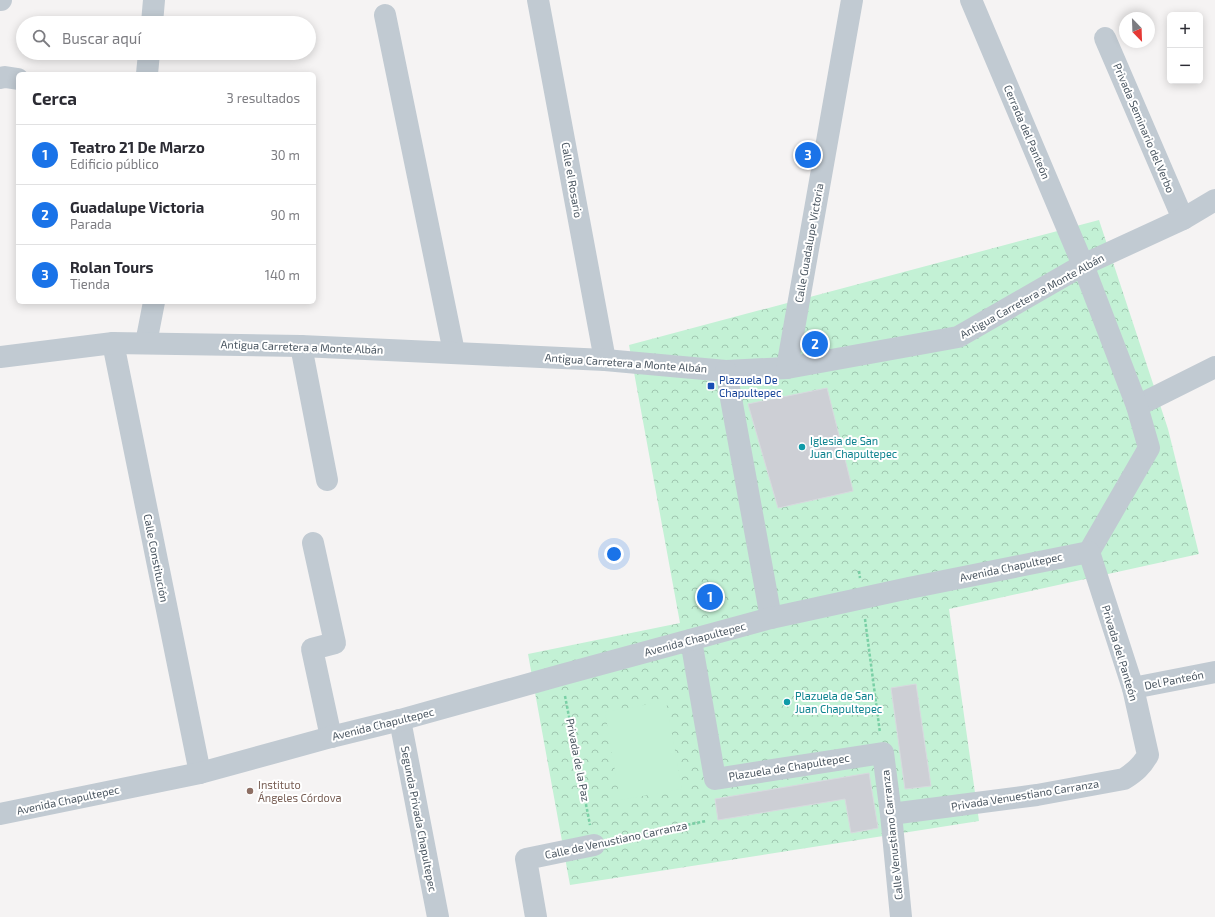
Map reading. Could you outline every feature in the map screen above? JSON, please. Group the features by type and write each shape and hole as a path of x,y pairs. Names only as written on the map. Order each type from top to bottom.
{"street":[{"path":"153,16 154,0"},
{"name":"Calle el Rosario","path":"538,0 605,360"},
{"name":"Calle Guadalupe Victoria","path":"787,368 852,0"},
{"name":"Cerrada del Panteón","path":"972,0 1083,265"},
{"path":"385,15 454,352"},
{"name":"Privada Seminario del Verbo","path":"1105,38 1183,219"},
{"path":"147,72 148,60"},
{"name":"Antigua Carretera a Monte Albán","path":"0,357 113,343 146,343 301,346 454,352 605,360 726,370 787,368 958,337 1083,265 1183,219 1215,200"},
{"path":"1083,265 1137,406 1149,448 1089,552"},
{"path":"146,343 154,304"},
{"name":"Calle Constitución","path":"113,343 200,773"},
{"path":"301,346 327,480"},
{"path":"1137,406 1215,366"},
{"path":"726,370 771,618"},
{"path":"313,543 335,643 312,649 330,737"},
{"name":"Avenida Chapultepec","path":"0,814 200,773 330,737 400,720 771,618 1089,552"},
{"name":"Privada del Panteón","path":"1089,552 1133,688 1148,755"},
{"name":"Plazuela de Chapultepec","path":"691,640 715,779 883,753"},
{"name":"Del Panteón","path":"1133,688 1215,672"},
{"name":"Segunda Privada Chapultepec","path":"400,720 438,917"},
{"name":"Calle Venustiano Carranza","path":"883,753 891,814 901,917"},
{"name":"Privada Venuestiano Carranza","path":"891,814 1037,795 1124,779 1136,772 1148,755"},
{"name":"Calle de Venustiano Carranza","path":"536,917 526,859 594,845"}],"path":[{"path":"863,599 883,753"},
{"name":"Privada de la Paz","path":"561,675 594,845"},
{"name":"Calle de Venustiano Carranza","path":"594,845 706,821"}],"green space":[{"path":"1099,220 1168,429 1199,554 949,609 979,821 570,885 528,654 680,623 629,345"},
{"path":"666,701 682,789 620,800 605,712"}],"building":[{"name":"Iglesia de San Juan Chapultepec","path":"827,388 853,491 778,508 748,404"},
{"path":"916,684 931,786 905,789 891,688"},
{"path":"869,773 878,828 851,833 845,799 718,820 715,799"}],"place":[{"name":"Rolan Tours","path":"808,155"},
{"name":"Guadalupe Victoria","path":"815,344"},
{"name":"Plazuela De Chapultepec","path":"711,386"},
{"name":"Iglesia de San Juan Chapultepec","path":"802,447"},
{"name":"Teatro 21 De Marzo","path":"710,597"},
{"name":"Plazuela de San Juan Chapultepec","path":"787,702"},
{"name":"Instituto Ángeles Córdova","path":"250,791"}]}
